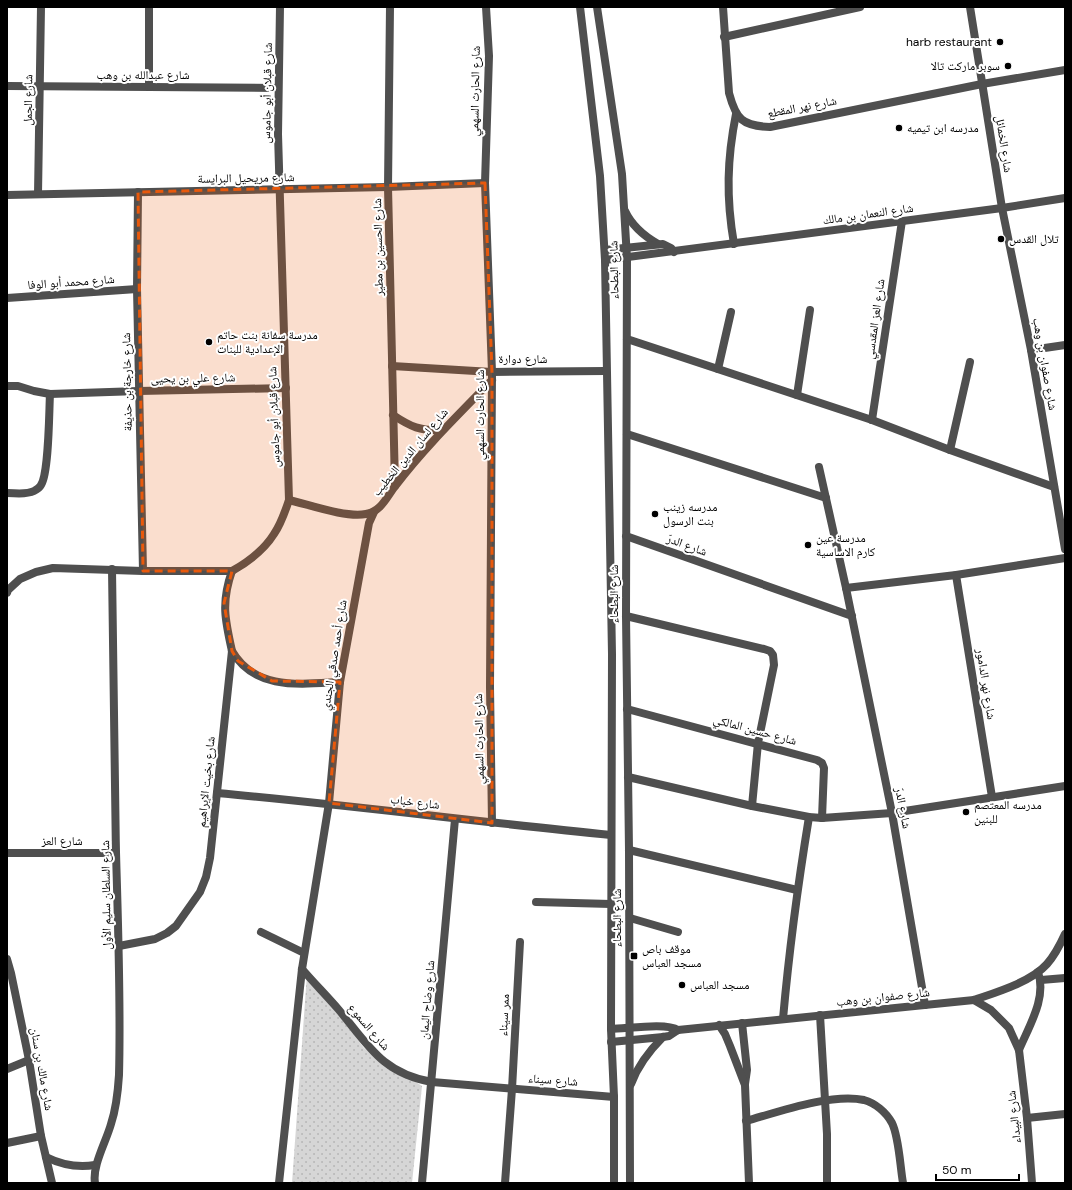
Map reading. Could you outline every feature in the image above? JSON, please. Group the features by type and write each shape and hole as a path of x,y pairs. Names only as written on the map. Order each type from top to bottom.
{"street":[{"name":"شارع الجمل","path":"38,194 41,7"},
{"path":"149,7 149,87"},
{"name":"شارع قبلان أبو جاموس","path":"232,571 244,564 262,549 274,535 289,500 279,189 278,88 280,7"},
{"name":"شارع الحسين بن مطير","path":"390,7 388,187 395,486"},
{"name":"شارع الحارث السهمي","path":"486,7 489,56 485,183 492,376 490,687 492,823"},
{"path":"576,7 581,18"},
{"name":"شارع البطحاء","path":"580,7 600,176 605,250 612,654 610,1029 614,1097 614,1183"},
{"name":"شارع البطحاء","path":"596,7 622,174 627,258 626,616 630,918 630,1183"},
{"path":"723,7 729,93 736,114 732,135 728,179 728,200 734,244"},
{"path":"724,38 860,7"},
{"name":"شارع الخمائل","path":"970,7 1002,208"},
{"path":"982,84 1065,70"},
{"name":"شارع نهر المقطع","path":"736,114 747,124 770,127 982,84"},
{"name":"شارع عبدالله بن وهب","path":"7,86 278,88"},
{"name":"شارع مريحيل البرايسة","path":"7,195 388,187 485,183"},
{"name":"شارع خارجة بن حذيفة","path":"138,192 137,289 143,571"},
{"name":"شارع النعمان بن مالك","path":"605,260 1002,208 1065,198"},
{"path":"624,208 637,229 658,244"},
{"name":"شارع صفوان بن وهب","path":"1002,208 1031,350 1065,549"},
{"name":"شارع العز المقدسي","path":"872,420 902,221"},
{"path":"605,250 658,244 667,245 674,252"},
{"name":"شارع محمد أبو الوفا","path":"7,298 137,289"},
{"path":"797,395 810,310"},
{"path":"718,369 731,312"},
{"path":"627,340 872,420 950,450 1054,487"},
{"path":"1031,350 1065,345"},
{"path":"950,450 970,362"},
{"name":"شارع دوارة","path":"392,366 492,376 606,371"},
{"name":"شارع لسان الدين الخطيب","path":"289,500 346,514 360,515 374,512 386,500 395,486 442,430 492,376"},
{"name":"شارع علي بن يحيى","path":"7,386 18,386 50,394 286,388"},
{"path":"7,493 25,493 35,491 41,485 45,474 50,394"},
{"path":"393,415 415,428 442,430"},
{"path":"627,434 826,498"},
{"name":"شارع الدرّ","path":"819,467 852,616 892,813 926,1005"},
{"name":"شارع أحمد صدقي الجندي","path":"329,803 340,682 367,534 374,512"},
{"name":"شارع الدرّ","path":"626,536 852,616"},
{"path":"846,588 956,575 1065,558"},
{"path":"7,593 8,590 20,579 36,572 53,568 143,571 232,571"},
{"name":"شارع السلطان سليم الأول","path":"95,1165 105,1144 112,1122 119,1076 119,946 116,853 112,569"},
{"name":"شارع بخيت الإبراهيم","path":"119,946 155,939 167,933 180,921 200,892 206,877 210,858 232,651 228,635 224,603 227,586 232,571"},
{"name":"شارع نهر الدامور","path":"956,575 992,797"},
{"path":"626,616 770,651 773,655 774,666 758,743 752,806"},
{"path":"232,651 238,661 256,674 272,681 284,684 340,682"},
{"name":"شارع حسين المالكي","path":"627,709 818,760 822,763 824,768 822,818"},
{"path":"628,777 752,806 809,817 822,818 892,813 1065,786"},
{"name":"شارع خباب","path":"217,793 329,803 454,819 611,835"},
{"path":"279,1183 304,953 329,803"},
{"path":"783,1019 798,890 809,817"},
{"name":"شارع وضاح اليمان","path":"422,1183 454,819"},
{"path":"629,850 798,890"},
{"name":"شارع العز","path":"7,853 116,853"},
{"path":"536,902 611,904"},
{"path":"630,918 678,932"},
{"path":"261,932 304,953"},
{"name":"شارع صفوان بن وهب","path":"611,1042 663,1037 669,1036 678,1030 719,1025 974,1000 1011,986 1038,972 1047,964 1065,934"},
{"name":"ممر سيناء","path":"512,1089 520,942"},
{"name":"شارع مالك بن سنان","path":"7,959 29,1060 41,1136 52,1183"},
{"name":"شارع السموع","path":"302,969 340,1011 362,1040 384,1063 406,1076 432,1082 512,1089"},
{"name":"شارع البيداء","path":"1019,1050 1040,998 1041,980 1038,972"},
{"path":"1041,980 1065,978"},
{"name":"شارع البيداء","path":"974,1000 991,1010 1009,1028 1019,1050 1027,1118 1032,1183"},
{"path":"820,1015 827,1134 827,1183"},
{"path":"742,1023 747,1070 745,1085 749,1183"},
{"path":"719,1025 725,1034 745,1085"},
{"name":"شارع صفوان بن وهب","path":"610,1029 670,1026 678,1030"},
{"path":"629,1088 636,1071 650,1051 663,1037"},
{"path":"7,1069 29,1060"},
{"name":"شارع سيناء","path":"505,1183 512,1089 614,1097"},
{"path":"746,1121 825,1101 846,1099 863,1100 877,1106 888,1116 894,1129 903,1183"},
{"path":"1027,1118 1065,1114"},
{"path":"7,1143 41,1136"},
{"path":"46,1157 70,1166 83,1167 95,1165 95,1183"}],"highlighted area":[{"path":"485,183 492,372 492,823 329,803 340,682 272,681 238,661 232,651 224,603 232,571 143,571 138,192"}],"shaded area":[{"path":"307,974 364,1048 422,1086 412,1183 292,1183"}],"place":[{"name":"harb restaurant","path":"1000,42"},
{"name":"سوبر ماركت تالا","path":"1008,66"},
{"name":"مدرسه ابن تيميه","path":"899,128"},
{"name":"تلال القدس","path":"1001,239"},
{"name":"مدرسة سفانة بنت حاتم الإعدادية للبنات","path":"209,342"},
{"name":"مدرسه زينب بنت الرسول","path":"655,514"},
{"name":"مدرسة عين كارم الاساسية","path":"808,545"},
{"name":"مدرسه المعتصم للبنين","path":"966,812"},
{"name":"موقف باص مسجد العباس","path":"634,956"},
{"name":"مسجد العباس","path":"682,985"}]}
